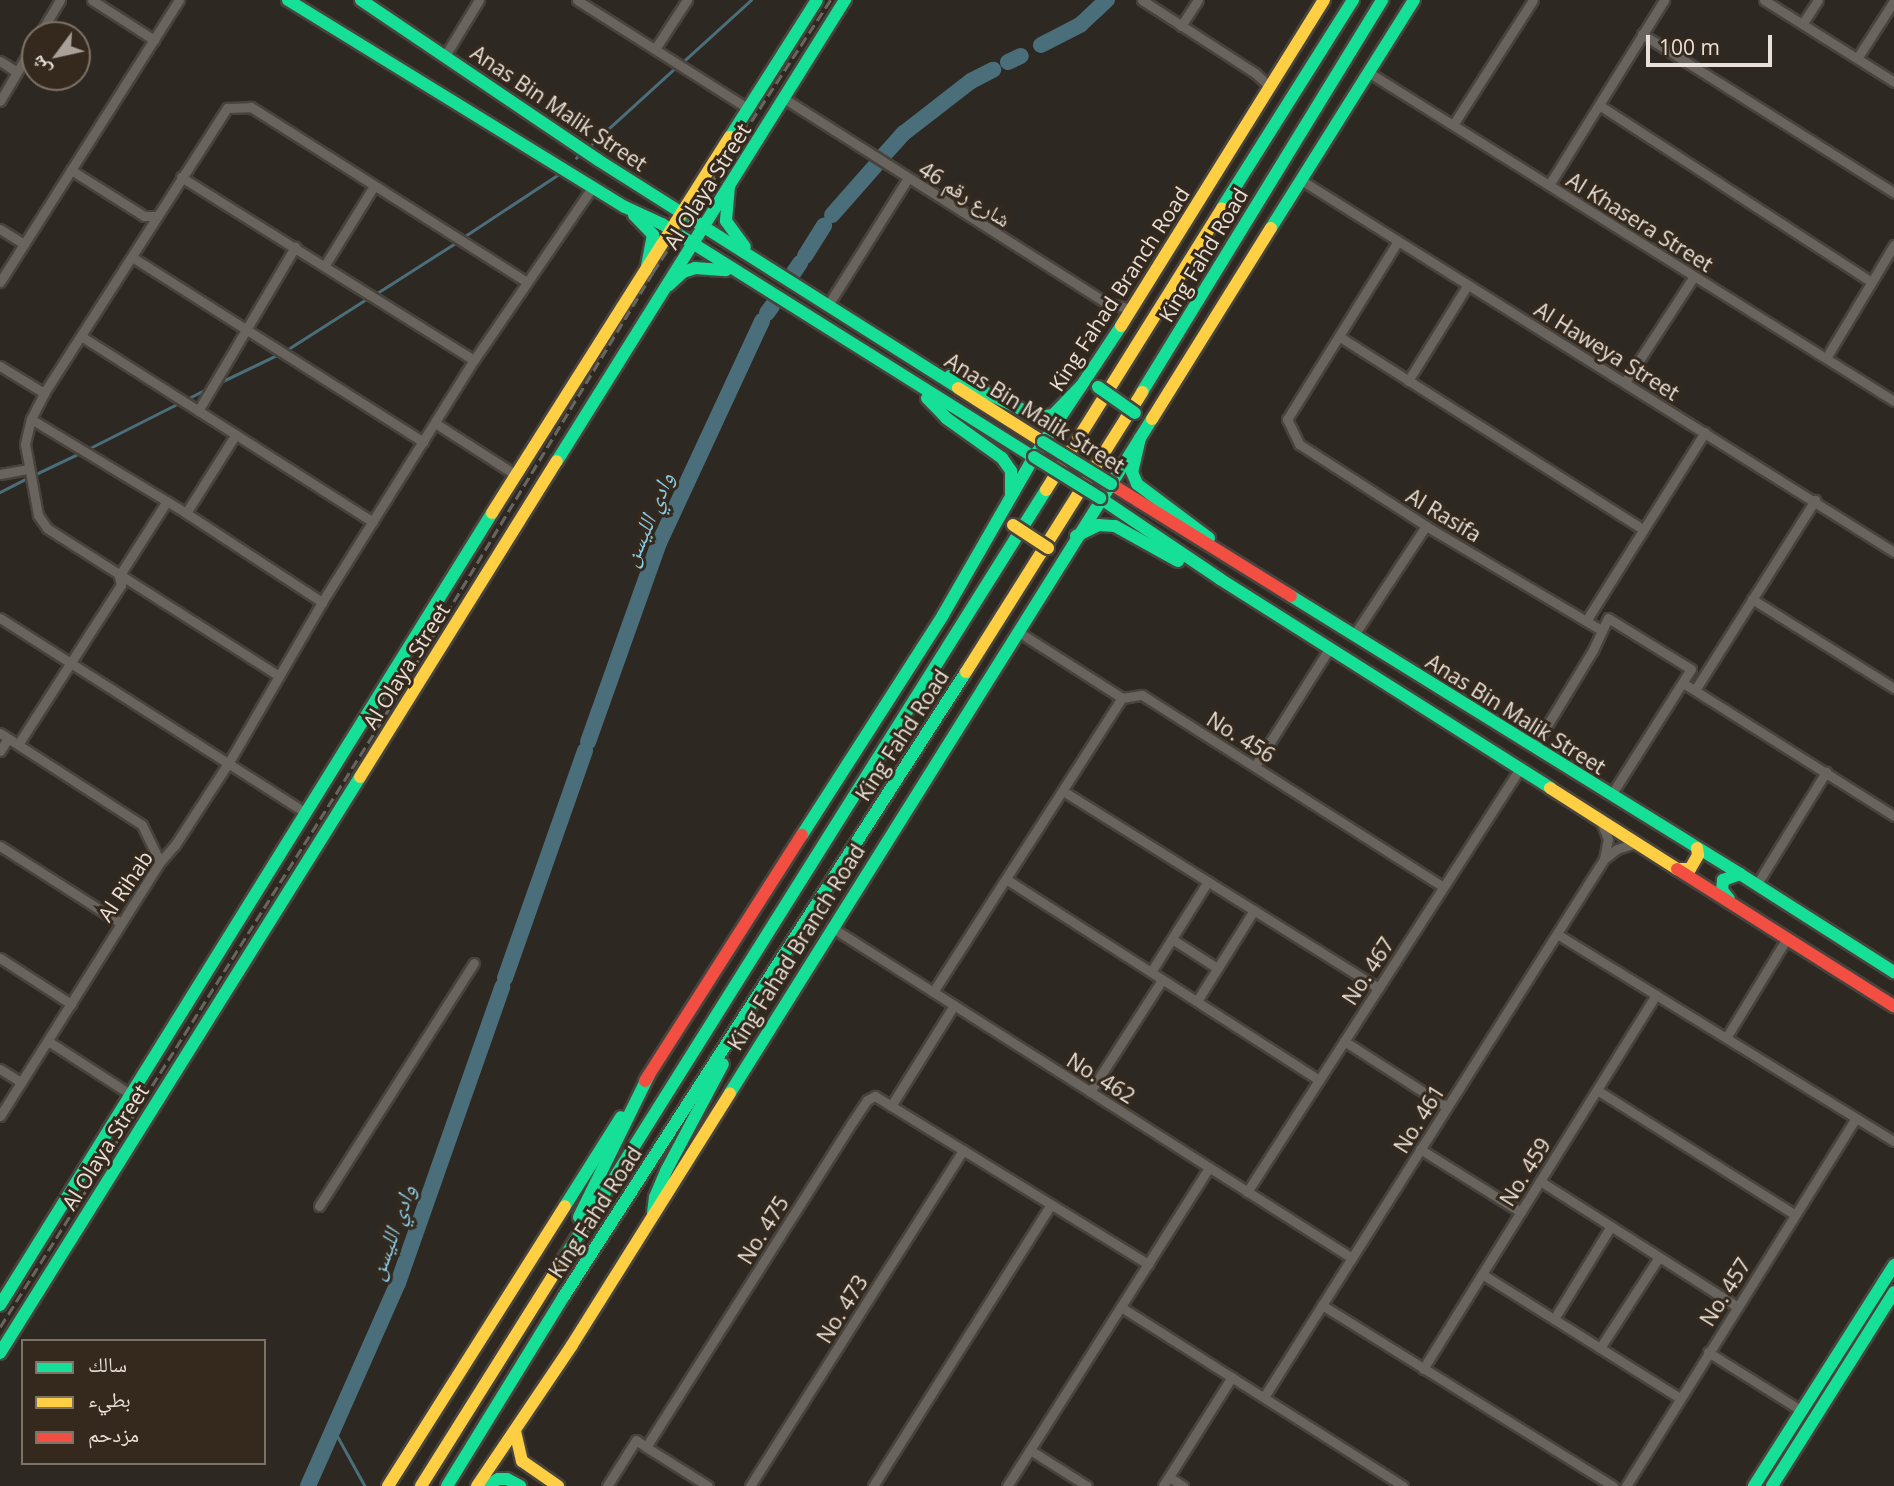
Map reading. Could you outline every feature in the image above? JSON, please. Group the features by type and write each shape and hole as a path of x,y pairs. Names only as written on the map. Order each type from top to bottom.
{"main road":[{"path":"288,0 625,207 672,230 917,386 946,418 1002,458 1011,471 1010,496"},
{"path":"295,0 322,20"},
{"name":"Anas Bin Malik Street","path":"361,0 446,54 598,160 1043,442 1757,884 1894,972"},
{"name":"Al Olaya Street","path":"0,1305 516,475 817,0"},
{"name":"Al Olaya Street","path":"0,1353 845,0"},
{"name":"King Fahad Branch Road","path":"388,1486 823,805 994,528 1043,442 1099,360 1324,0"},
{"name":"King Fahd Road","path":"421,1486 1353,0"},
{"name":"King Fahd Road","path":"447,1486 734,1030 1057,530 1382,0"},
{"name":"King Fahad Branch Road","path":"477,1486 572,1345 1076,536 1165,400 1415,0"},
{"path":"729,186 726,221 755,259"},
{"path":"625,207 653,235 646,270"},
{"path":"669,285 683,272 695,268 707,266 737,273"},
{"path":"1099,360 1095,374 1098,387 1135,413 1149,415 1165,400"},
{"path":"929,369 975,384 1038,417 1053,415 1081,386"},
{"name":"Anas Bin Malik Street","path":"917,386 1100,498 1329,649 1894,1006"},
{"path":"1140,438 1132,472 1137,484 1195,525 1233,560"},
{"path":"1076,536 1099,525 1115,526 1181,563 1220,579"},
{"path":"994,528 1013,526 1048,548 1055,570"},
{"path":"1677,869 1690,869 1698,855 1697,848"},
{"path":"1734,905 1722,890 1723,880 1740,874"},
{"path":"653,1213 655,1197 666,1171 733,1045 734,1030"},
{"path":"545,1288 649,1075"},
{"path":"1754,1486 1894,1265"},
{"path":"1772,1486 1894,1292"},
{"path":"515,1430 517,1453 522,1461 558,1486"},
{"path":"412,1486 442,1451"},
{"path":"486,1486 498,1479 507,1479 522,1486 528,1475 541,1476"}],"street":[{"path":"47,21 60,0"},
{"path":"92,0 154,40"},
{"path":"0,282 179,0"},
{"path":"446,54 479,0"},
{"path":"577,0 749,109"},
{"path":"655,50 687,0"},
{"path":"1142,0 1262,78 1268,90"},
{"path":"1181,26 1198,0"},
{"path":"1453,125 1533,0"},
{"path":"1549,185 1664,0"},
{"path":"1764,0 1894,82"},
{"path":"1803,23 1818,0"},
{"path":"1858,57 1894,1"},
{"path":"1642,34 1894,193"},
{"path":"0,61 17,72"},
{"path":"0,101 21,65"},
{"name":"Al Khasera Street","path":"1368,72 1894,401"},
{"name":"شارع رقم 46","path":"785,99 1106,303 1131,309"},
{"path":"1599,105 1872,282"},
{"path":"279,676 47,528 38,515 25,444 31,419 44,393 227,108 251,107 526,281"},
{"path":"71,170 144,216 156,216"},
{"path":"181,177 474,360 593,186"},
{"path":"828,305 908,178"},
{"name":"Al Haweya Street","path":"1301,180 1894,552"},
{"path":"325,265 374,186"},
{"path":"0,229 24,244"},
{"name":"Al Rasifa","path":"1398,241 1287,419 1299,444 1426,526 1601,630"},
{"path":"1826,358 1894,245"},
{"path":"198,411 295,247"},
{"path":"132,257 423,442"},
{"path":"1625,382 1694,276"},
{"path":"1408,381 1467,286"},
{"path":"81,336 373,522"},
{"path":"1340,337 1643,529"},
{"name":"Al Rihab","path":"0,1116 160,862 175,845 229,762 322,602 474,360"},
{"path":"0,366 44,393"},
{"path":"31,419 187,513 322,602"},
{"path":"435,423 516,475"},
{"path":"1586,621 1705,432"},
{"path":"187,513 236,433"},
{"path":"0,474 28,470"},
{"path":"1695,690 1815,500"},
{"path":"19,743 121,585 120,576 167,501"},
{"path":"1354,635 1426,526"},
{"path":"1752,599 1894,688"},
{"path":"0,618 306,813"},
{"path":"1534,747 1593,650 1608,618 1690,669 1611,795"},
{"name":"No. 456","path":"1017,631 1122,698 1142,695 1443,887"},
{"path":"1255,766 1329,649"},
{"path":"1683,683 1894,816"},
{"path":"933,992 1122,698"},
{"path":"0,751 4,736 19,743 142,825 160,862"},
{"name":"No. 467","path":"1247,1192 1519,770"},
{"path":"1757,884 1826,772"},
{"path":"1063,791 1378,988"},
{"path":"1600,821 1608,839 1604,859"},
{"path":"1604,859 1617,849 1636,842"},
{"path":"0,846 121,923"},
{"name":"No. 461","path":"1264,1397 1604,859"},
{"path":"1006,879 1319,1080"},
{"path":"1151,972 1208,881"},
{"path":"1196,1002 1254,910"},
{"name":"No. 462","path":"831,928 1352,1258"},
{"path":"1557,934 1894,1141"},
{"path":"1726,1038 1787,938"},
{"path":"1172,939 1217,968"},
{"path":"0,958 71,1004"},
{"path":"319,1206 474,963"},
{"path":"1090,1092 1162,979"},
{"name":"No. 459","path":"1423,1368 1656,995"},
{"path":"954,1005 891,1106 1148,1264"},
{"path":"48,1041 130,1094"},
{"path":"1345,1041 1447,1107"},
{"path":"0,1069 21,1082"},
{"path":"1597,1090 1794,1214"},
{"name":"No. 475","path":"607,1486 636,1440 646,1447 867,1100 875,1096 891,1106"},
{"name":"No. 457","path":"1626,1486 1736,1306 1856,1118"},
{"path":"1420,1149 1521,1212"},
{"name":"No. 473","path":"750,1486 963,1150"},
{"path":"1007,1486 1209,1168"},
{"path":"1540,1181 1736,1306"},
{"path":"873,1486 1051,1204"},
{"path":"1553,1319 1611,1226"},
{"path":"1600,1348 1659,1256"},
{"path":"1482,1274 1680,1398"},
{"path":"1322,1305 1613,1486"},
{"path":"1121,1307 1403,1486"},
{"path":"1708,1352 1802,1411"},
{"path":"1183,1486 1166,1482 1232,1377"},
{"path":"646,1447 708,1486"},
{"path":"1030,1450 1087,1486"}],"waterway":[{"path":"685,60 751,0"},
{"name":"وادي الليسن","path":"1041,45 1080,25 1107,0"},
{"name":"وادي الليسن","path":"1008,62 1021,56"},
{"path":"606,131 674,69"},
{"name":"وادي الليسن","path":"884,155 904,133 971,81 993,70"},
{"path":"592,144 599,137"},
{"name":"وادي الليسن","path":"832,215 875,166"},
{"path":"462,238 559,174"},
{"name":"وادي الليسن","path":"805,256 824,226"},
{"path":"374,295 457,242"},
{"name":"وادي الليسن","path":"794,272 800,263"},
{"path":"285,351 368,298"},
{"name":"وادي الليسن","path":"767,313 772,306"},
{"name":"وادي الليسن","path":"588,742 659,543 762,321"},
{"path":"219,383 279,354"},
{"path":"185,400 207,389"},
{"path":"88,449 179,403"},
{"path":"34,475 82,452"},
{"path":"0,492 28,478"},
{"name":"وادي الليسن","path":"505,978 585,751"},
{"name":"وادي الليسن","path":"308,1486 398,1283 502,987"},
{"path":"333,1428 365,1486"}],"railway":[{"path":"0,1327 376,730 653,272 830,0"}],"traffic: fast":[{"path":"288,0 625,207 662,224 1034,457"},
{"path":"361,0 598,160 958,388"},
{"path":"730,137 817,0"},
{"path":"557,461 845,0"},
{"path":"1222,208 1353,0"},
{"path":"1142,392 1382,0"},
{"path":"1271,228 1414,0"},
{"path":"729,186 726,221 745,247"},
{"path":"634,215 653,235 646,270"},
{"path":"669,285 683,272 695,268 726,270"},
{"path":"802,835 943,615 1034,457 1121,326"},
{"path":"950,376 1038,417 1053,415 1081,386"},
{"path":"1098,387 1135,413"},
{"path":"927,398 946,418 1002,458 1011,471 1011,496"},
{"path":"730,1093 1152,419"},
{"path":"1140,438 1132,472 1137,484 1209,538"},
{"path":"1043,442 1111,484"},
{"path":"1034,457 1100,498"},
{"path":"564,1258 1046,490"},
{"path":"1100,498 1220,579 1550,788"},
{"path":"0,1305 492,513"},
{"path":"1076,536 1099,525 1115,526 1178,561"},
{"path":"1291,596 1740,874"},
{"path":"447,1486 564,1296 966,672"},
{"path":"0,1353 360,777"},
{"path":"1729,899 1722,890 1723,880 1740,874 1894,972"},
{"path":"653,1213 655,1197 666,1171 723,1064"},
{"path":"579,1217 649,1075"},
{"path":"565,1206 621,1117"},
{"path":"1754,1486 1894,1265"},
{"path":"1772,1486 1894,1292"},
{"path":"487,1486 498,1479 507,1479 520,1486"}],"traffic: slow":[{"path":"1121,326 1324,0"},
{"path":"492,513 730,137"},
{"path":"1046,490 1222,208"},
{"path":"1152,419 1271,228"},
{"path":"958,388 1043,442"},
{"path":"966,672 1142,392"},
{"path":"360,777 557,461"},
{"path":"1013,525 1048,548"},
{"path":"1550,788 1677,869 1690,869 1698,855 1697,848"},
{"path":"477,1486 572,1345 730,1093"},
{"path":"388,1486 565,1206"},
{"path":"421,1486 564,1258"},
{"path":"515,1431 522,1461 558,1486"}],"traffic: jam":[{"path":"1111,484 1291,596"},
{"path":"645,1081 802,835"},
{"path":"1677,869 1894,1006"}]}
